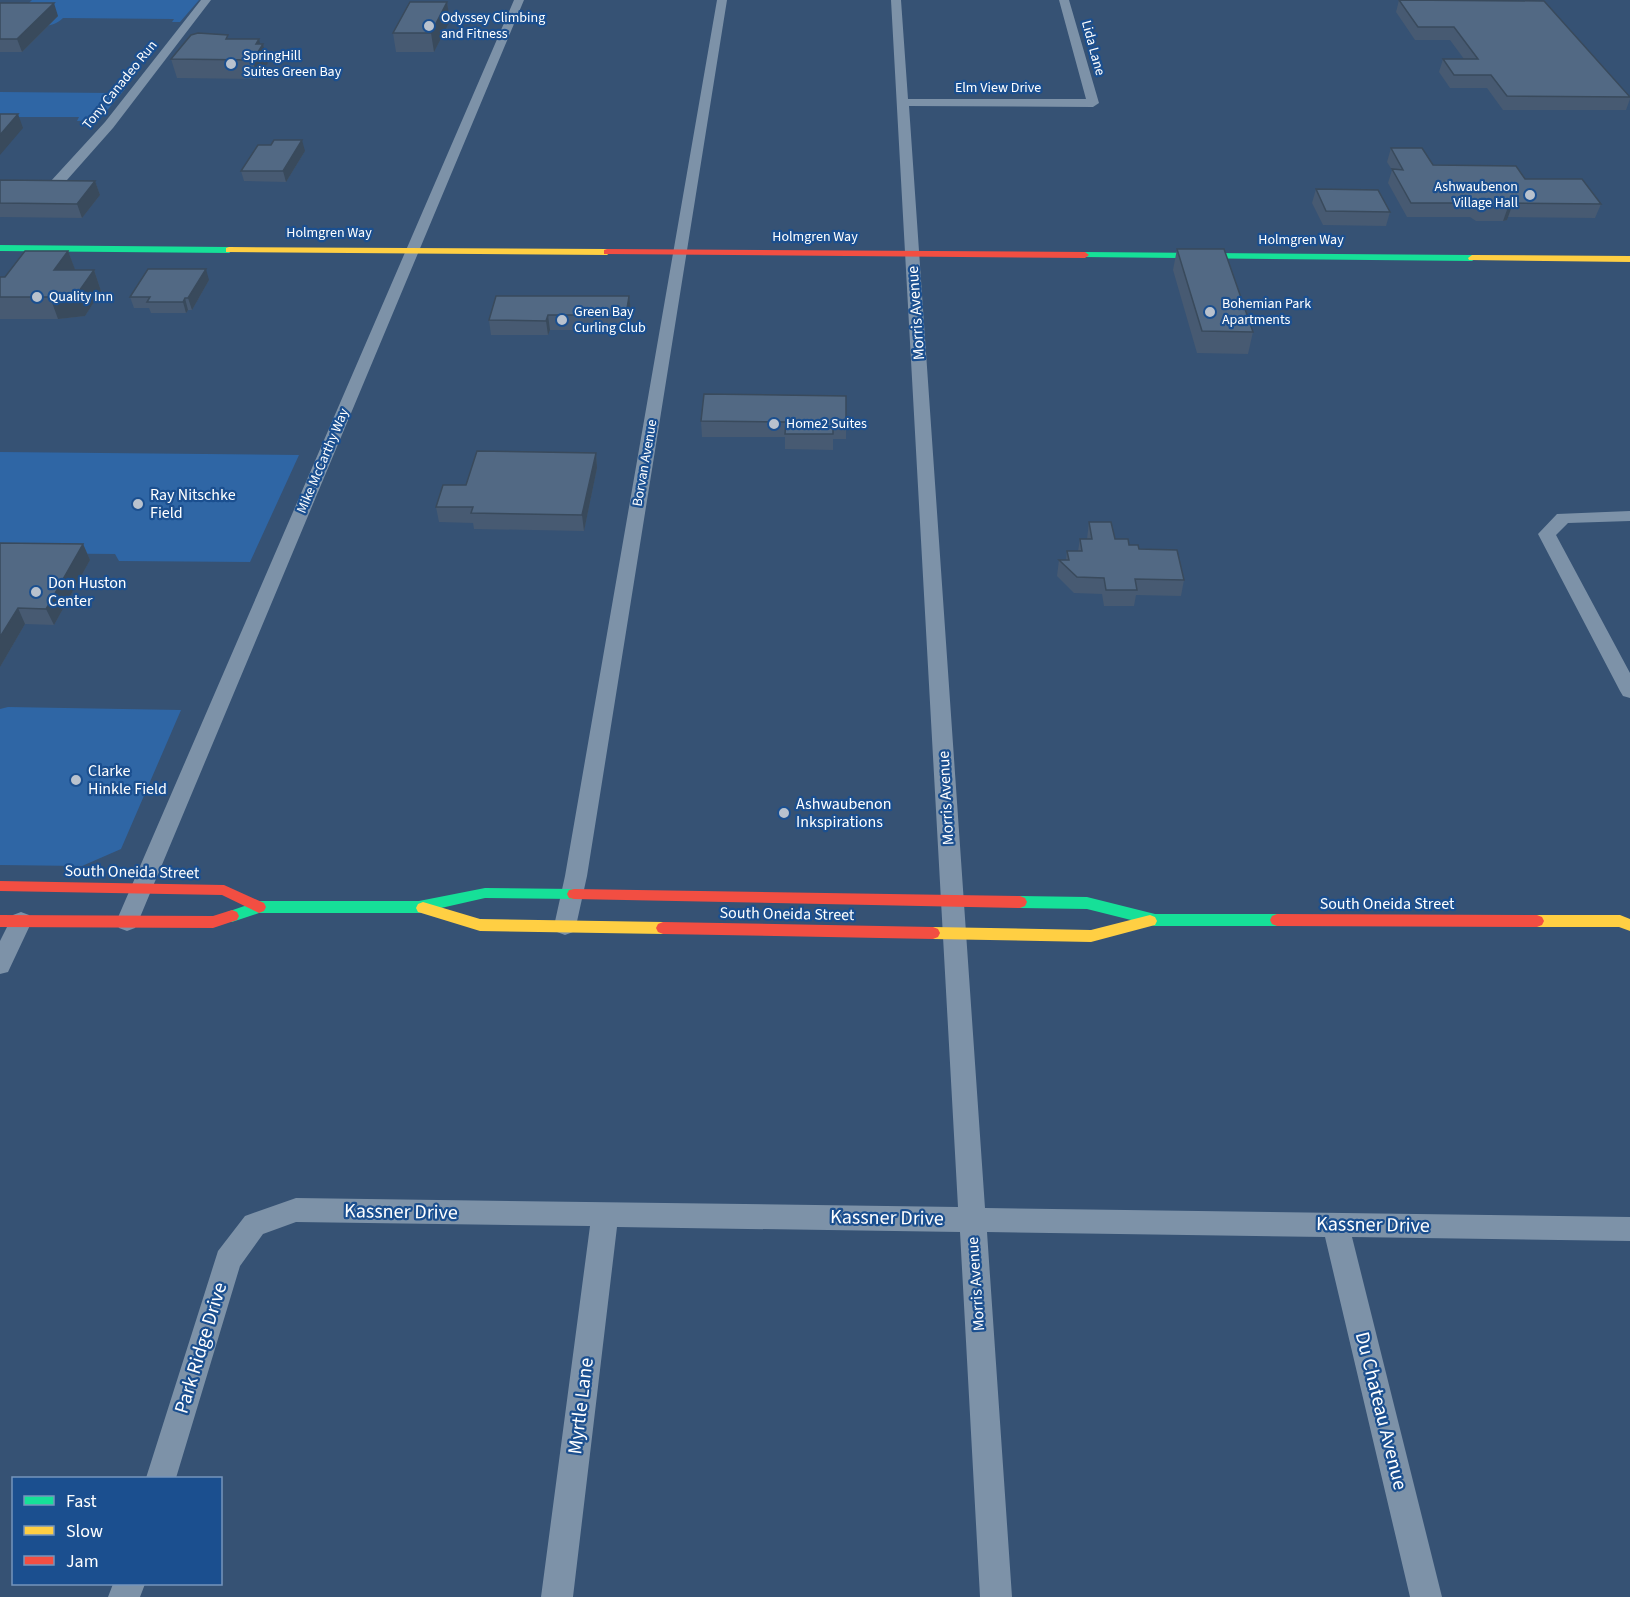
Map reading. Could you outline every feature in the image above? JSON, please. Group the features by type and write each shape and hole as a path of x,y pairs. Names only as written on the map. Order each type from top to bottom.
{"street":[{"name":"Tony Canadeo Run","path":"0,186 54,186 109,125 206,0"},
{"name":"Mike McCarthy Way","path":"127,922 519,0"},
{"name":"Borvan Avenue","path":"565,926 722,0"},
{"name":"Morris Avenue","path":"896,0 996,1597"},
{"name":"Lida Lane","path":"1064,0 1093,103"},
{"name":"Elm View Drive","path":"902,102 1093,103"},
{"name":"Holmgren Way","path":"0,248 1630,259"},
{"path":"1630,516 1563,518 1547,534 1630,691"},
{"name":"South Oneida Street","path":"0,886 224,890 259,907"},
{"name":"South Oneida Street","path":"11,921 213,922 259,907 419,907 485,893 1087,903 1155,920 1627,921"},
{"name":"South Oneida Street","path":"419,907 480,925 1091,936 1155,920"},
{"path":"0,965 11,921"},
{"name":"Kassner Drive","path":"254,1226 296,1210 1630,1228"},
{"name":"Myrtle Lane","path":"557,1597 604,1215"},
{"name":"Du Chateau Avenue","path":"1336,1225 1426,1597"},
{"name":"Park Ridge Drive","path":"162,1477 228,1260 254,1226"}],"shaded area":[{"path":"32,0 199,0 180,22 172,22 174,19 63,18 51,25 40,25 16,15"},
{"path":"114,89 125,89 99,120 77,121 79,117 0,117 0,92 111,93"},
{"name":"Ray Nitschke Field","path":"0,452 299,455 250,562 119,561 115,554 0,553"},
{"name":"Clarke Hinkle Field","path":"8,707 181,710 121,849 82,866 0,865 0,709"}],"building":[{"path":"1399,0 1544,1 1630,97 1507,96 1491,75 1454,75 1443,59 1478,59 1454,27 1418,27"},
{"path":"410,2 447,2 431,33 393,33"},
{"path":"0,3 54,3 17,39 0,39"},
{"path":"198,33 228,35 226,39 259,39 256,44 263,44 253,60 171,59 191,35"},
{"path":"0,114 18,114 0,135"},
{"path":"274,140 302,140 283,171 241,171 258,145 271,145"},
{"path":"1391,148 1422,148 1433,165 1516,166 1525,179 1582,179 1601,204 1510,203 1512,206 1508,207 1481,206 1474,203 1411,203 1392,169 1403,170"},
{"path":"0,180 95,181 77,204 0,203"},
{"path":"1316,189 1378,190 1390,212 1326,211"},
{"path":"1177,249 1224,249 1253,332 1202,331"},
{"path":"25,251 68,251 54,270 94,270 77,294 50,297 0,297 0,277 5,277"},
{"path":"148,269 206,269 188,298 185,298 183,302 147,302 150,297 130,297"},
{"path":"496,296 629,296 626,315 548,315 546,321 489,320"},
{"path":"704,394 846,396 846,424 833,423 833,434 785,434 786,422 701,421"},
{"path":"477,451 596,453 582,515 471,513 473,507 436,507 443,485 466,485"},
{"path":"1089,522 1111,522 1115,539 1128,539 1129,545 1138,545 1139,549 1177,550 1184,580 1135,579 1137,590 1106,590 1104,578 1077,577 1059,560 1069,560 1067,551 1082,551 1080,539 1092,539"},
{"name":"Don Huston Center","path":"0,543 83,544 46,609 18,608 0,637"}],"traffic: fast":[{"path":"0,248 229,250"},
{"path":"1085,255 1472,258"},
{"path":"232,916 259,907 419,907 485,893 574,894"},
{"path":"1020,902 1087,903 1155,920 1277,920"}],"traffic: slow":[{"path":"229,250 607,252"},
{"path":"1472,258 1630,259"},
{"path":"423,908 480,925 663,928"},
{"path":"933,933 1091,936 1150,921"},
{"path":"1537,921 1620,921 1630,925"}],"traffic: jam":[{"path":"607,252 1085,255"},
{"path":"0,886 224,890 259,907"},
{"path":"574,894 1020,902"},
{"path":"0,921 213,922 232,916"},
{"path":"1277,920 1537,921"},
{"path":"663,928 933,933"}],"place":[{"name":"Odyssey Climbing and Fitness","path":"429,26"},
{"name":"SpringHill Suites Green Bay","path":"231,64"},
{"name":"Ashwaubenon Village Hall","path":"1530,195"},
{"name":"Quality Inn","path":"37,297"},
{"name":"Bohemian Park Apartments","path":"1210,312"},
{"name":"Green Bay Curling Club","path":"562,320"},
{"name":"Home2 Suites","path":"774,424"},
{"name":"Ray Nitschke Field","path":"138,504"},
{"name":"Don Huston Center","path":"36,592"},
{"name":"Clarke Hinkle Field","path":"76,780"},
{"name":"Ashwaubenon Inkspirations","path":"784,813"}]}
